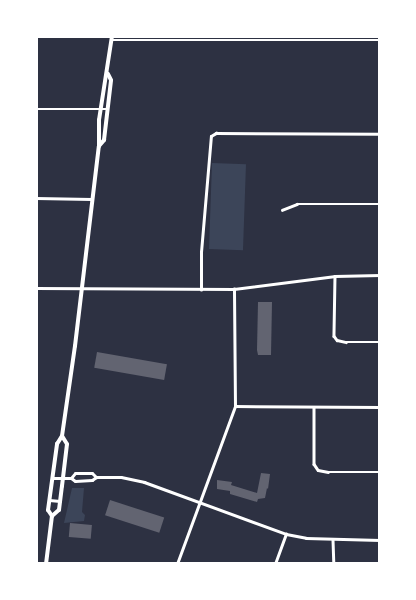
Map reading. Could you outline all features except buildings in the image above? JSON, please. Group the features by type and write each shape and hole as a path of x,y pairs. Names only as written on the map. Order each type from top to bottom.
{"main road":[{"path":"46,564 52,516 48,510 49,500 57,444 62,436 82,289 101,109 112,38"},
{"path":"98,146 104,140 111,80 108,73"},
{"path":"52,516 59,510 68,444 62,436"}],"street":[{"path":"112,38 380,40"},
{"path":"36,108 108,109"},
{"path":"201,290 201,252 211,136 216,133 380,134"},
{"path":"36,198 92,199"},
{"path":"282,210 297,204 380,204"},
{"path":"36,288 234,290 335,276 380,275"},
{"path":"335,276 334,336 337,340 346,342 380,342"},
{"path":"177,564 235,406 234,290"},
{"path":"235,406 380,407"},
{"path":"314,407 314,464 318,470 328,472 380,472"},
{"path":"71,478 75,473 92,473 96,477"},
{"path":"52,478 71,478 75,481 92,480 96,477 121,477 144,482 286,534 333,540 380,540"},
{"path":"49,500 60,501"},
{"path":"275,564 286,534"},
{"path":"333,540 334,564"}],"shaded area":[{"path":"212,163 246,164 243,250 209,249"},
{"path":"72,488 84,488 82,512 85,515 84,521 64,523"}]}
